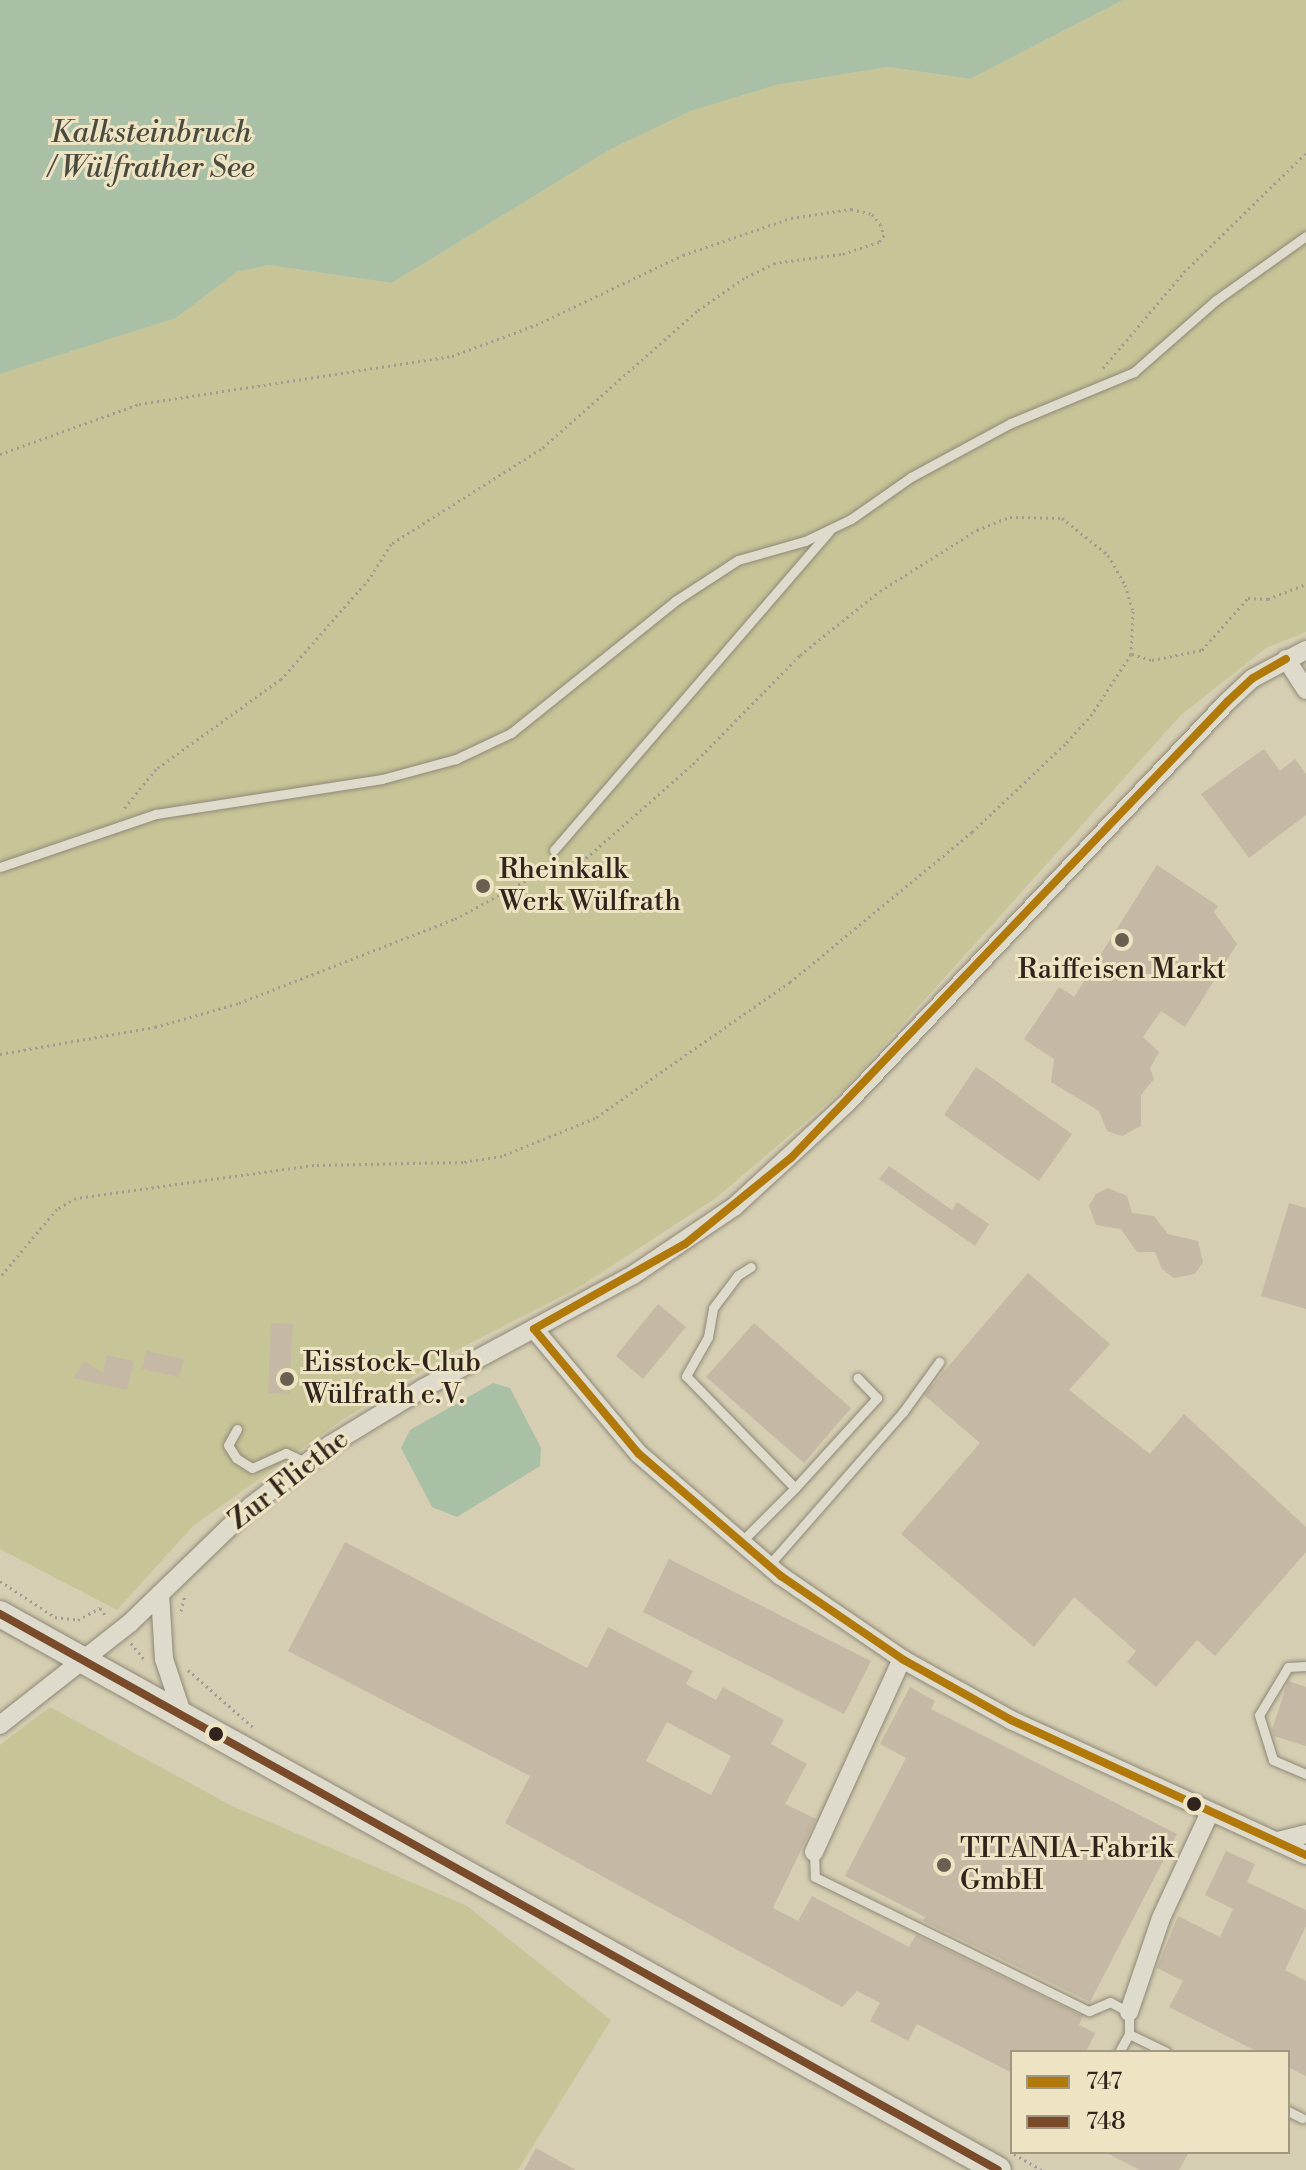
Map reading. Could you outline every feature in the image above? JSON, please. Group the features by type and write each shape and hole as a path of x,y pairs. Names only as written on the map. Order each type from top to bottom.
{"main road":[{"path":"0,1614 998,2170"}],"street":[{"name":"Zur Fliethe","path":"0,1725 80,1657 120,1631 251,1506 307,1463 375,1416 685,1244 791,1158 1227,702 1253,678 1306,650"},
{"path":"1286,659 1306,690"},
{"path":"534,1329 639,1454 769,1565 902,1659 1011,1720 1209,1814 1306,1855"},
{"path":"160,1594 164,1659 184,1719"},
{"path":"814,1852 902,1659"},
{"path":"1129,2012 1161,1918 1209,1814"},
{"path":"1278,1841 1306,1834"}],"lane":[{"path":"0,867 156,814 382,779 456,759 511,733 675,601 738,560 831,529 998,430 1078,399 1134,372 1216,300 1306,236"},
{"path":"554,850 831,529"},
{"path":"751,1267 738,1275 713,1308 708,1337 686,1376 795,1488"},
{"path":"769,1565 903,1412 939,1362"},
{"path":"741,1542 877,1398 858,1378"},
{"path":"237,1429 228,1445 252,1468 286,1453 307,1463"},
{"path":"1306,1666 1288,1667 1259,1715 1273,1760 1306,1774"},
{"path":"814,1852 815,1877 1089,2011 1110,2002 1129,2012 1129,2034 1120,2050"},
{"path":"1129,2034 1162,2050"},
{"path":"1290,2112 1302,2118"}],"path":[{"path":"1078,399 1184,272 1306,153"},
{"path":"0,454 139,404 452,356 536,325 683,255 821,210 872,214 884,235 879,242 841,254 800,257 744,278 697,311 541,449 391,544 369,579 281,679 156,769 128,799 113,829"},
{"path":"0,1277 57,1209 76,1198 144,1185 314,1165 463,1162 502,1156 595,1118 790,982 972,832 1092,714 1131,654 1152,660 1202,650 1248,598 1268,599 1306,584"},
{"path":"0,1581 55,1617 78,1620 100,1608 147,1662"},
{"path":"180,1617 187,1589"}],"shaded area":[{"path":"1123,0 1306,0 1306,632 1266,648 1181,715 844,1089 716,1198 576,1289 451,1353 342,1420 193,1526 117,1610 0,1549 0,374 176,318 237,272 268,265 392,283 609,150 691,111 776,85 889,67 970,79"},
{"path":"50,1707 232,1806 467,1906 611,2020 518,2170 0,2170 0,1745"}],"water":[{"name":"Kalksteinbruch / Wülfrather See","path":"0,0 1123,0 970,79 889,67 776,85 691,111 609,150 392,283 268,265 237,272 176,318 0,374"},
{"path":"493,1383 510,1388 541,1448 540,1466 457,1517 432,1507 401,1448 410,1430"}],"building":[{"path":"1264,749 1280,771 1295,759 1306,774 1306,815 1249,858 1201,794"},
{"path":"1157,865 1218,906 1214,912 1237,944 1185,1027 1161,1011 1143,1037 1159,1052 1150,1068 1154,1079 1141,1095 1141,1126 1122,1136 1107,1131 1099,1111 1051,1082 1054,1059 1024,1039 1059,987 1074,997"},
{"path":"976,1067 1072,1134 1039,1181 944,1115"},
{"path":"889,1166 952,1210 957,1202 989,1224 975,1246 879,1179"},
{"path":"1108,1188 1127,1196 1132,1213 1154,1216 1168,1234 1198,1241 1203,1262 1195,1274 1174,1278 1162,1269 1155,1252 1137,1252 1121,1229 1096,1225 1089,1206 1096,1194"},
{"path":"1289,1203 1306,1208 1306,1309 1261,1296"},
{"path":"1028,1273 1110,1344 1069,1390 1150,1454 1184,1414 1306,1527 1306,1552 1215,1656 1197,1640 1156,1687 1127,1662 1136,1651 1074,1597 1034,1647 901,1534 980,1443 924,1395"},
{"path":"658,1304 686,1327 643,1379 616,1356"},
{"path":"271,1323 293,1324 289,1394 268,1393"},
{"path":"754,1323 851,1408 804,1463 706,1377"},
{"path":"146,1351 184,1359 179,1377 142,1369"},
{"path":"106,1355 134,1361 127,1390 73,1378 84,1361 103,1373"},
{"path":"345,1542 587,1668 608,1627 693,1671 686,1684 716,1700 723,1687 784,1720 771,1744 807,1764 785,1804 816,1819 773,1908 798,1921 812,1896 909,1947 916,1935 1083,2016 1079,2025 1095,2033 1087,2050 1010,2050 1010,2072 917,2024 908,2041 870,2021 880,2003 857,1991 842,2007 505,1823 530,1776 288,1651","holes":["667,1722 731,1756 711,1795 646,1761"]},
{"path":"669,1559 871,1661 844,1714 643,1612"},
{"path":"1288,1681 1306,1687 1306,1746 1274,1736 1272,1730"},
{"name":"TITANIA-Fabrik GmbH","path":"910,1687 935,1701 931,1709 1177,1834 1090,2002 923,1921 925,1917 845,1876 906,1758 880,1744"},
{"path":"1226,1851 1255,1864 1247,1882 1306,1910 1306,1926 1285,1970 1306,1981 1306,2076 1290,2068 1290,2050 1254,2050 1169,2007 1183,1981 1157,1968 1178,1916 1220,1937 1233,1909 1205,1895"},
{"path":"536,2148 576,2170 524,2170"},
{"path":"1109,2154 1188,2154 1179,2170 1140,2170"}],"transit line":[{"name":"747","path":"534,1329 685,1244 791,1158 1227,702 1253,678 1286,659"},
{"name":"747","path":"534,1329 639,1454 781,1576 902,1659 1011,1720 1306,1855"},
{"name":"748","path":"0,1614 998,2170"}],"place":[{"name":"Rheinkalk Werk Wülfrath","path":"483,886"},
{"name":"Raiffeisen Markt","path":"1122,940"},
{"name":"Eisstock-Club Wülfrath e.V.","path":"287,1379"},
{"name":"TITANIA-Fabrik GmbH","path":"944,1865"}]}
